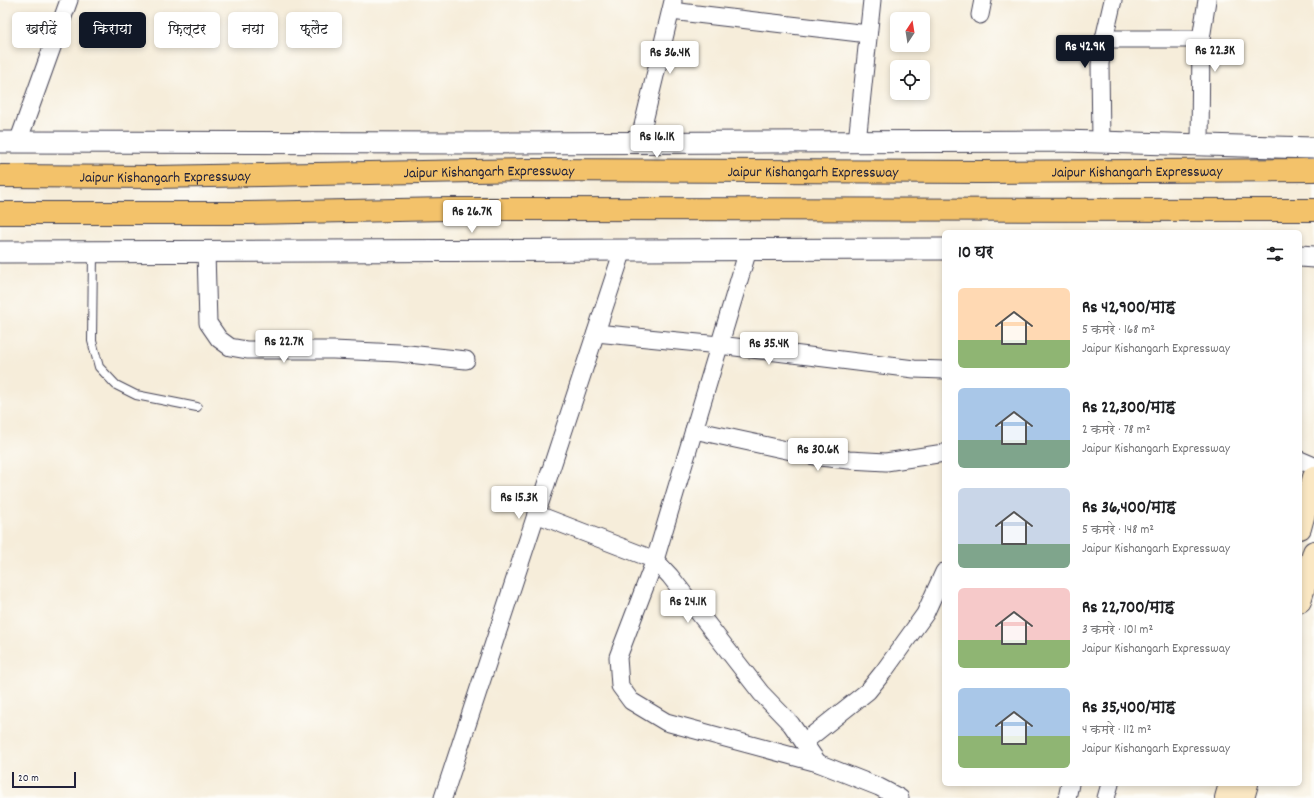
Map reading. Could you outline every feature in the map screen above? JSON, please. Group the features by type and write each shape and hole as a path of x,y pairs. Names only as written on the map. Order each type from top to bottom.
{"highway":[{"name":"Jaipur Kishangarh Expressway","path":"0,176 156,176 527,170 982,172 1314,170"},
{"path":"0,214 248,213 447,209 1314,210"}],"main road":[{"path":"1302,521 1314,477"},
{"path":"1302,594 1314,554"},
{"path":"1226,798 1229,786"},
{"path":"1243,798 1246,786"}],"street":[{"path":"69,0 9,142 1101,142 1314,148"},
{"path":"857,142 872,0"},
{"path":"1101,142 1100,64 1113,0"},
{"path":"1200,145 1201,39 1207,0"},
{"path":"639,142 672,6 868,34"},
{"path":"1104,39 1201,39"},
{"path":"444,798 623,250"},
{"path":"748,250 655,560 618,657 620,686 630,700 666,722 818,763 879,787 900,798"},
{"path":"0,252 942,250"},
{"path":"206,252 208,323 219,339 230,347 247,350 333,350 399,353 466,360"},
{"path":"1302,256 1314,257"},
{"path":"596,333 719,345 914,369 942,370"},
{"path":"694,430 819,457 849,460 886,462 942,453"},
{"path":"1302,461 1314,466"},
{"path":"536,514 655,560 670,576 760,693 791,724 818,763"},
{"path":"804,742 868,691 925,614 942,576"},
{"path":"1067,798 1070,786"}],"lane":[{"path":"93,252 92,340 99,367 116,385 136,395 197,407"}]}
